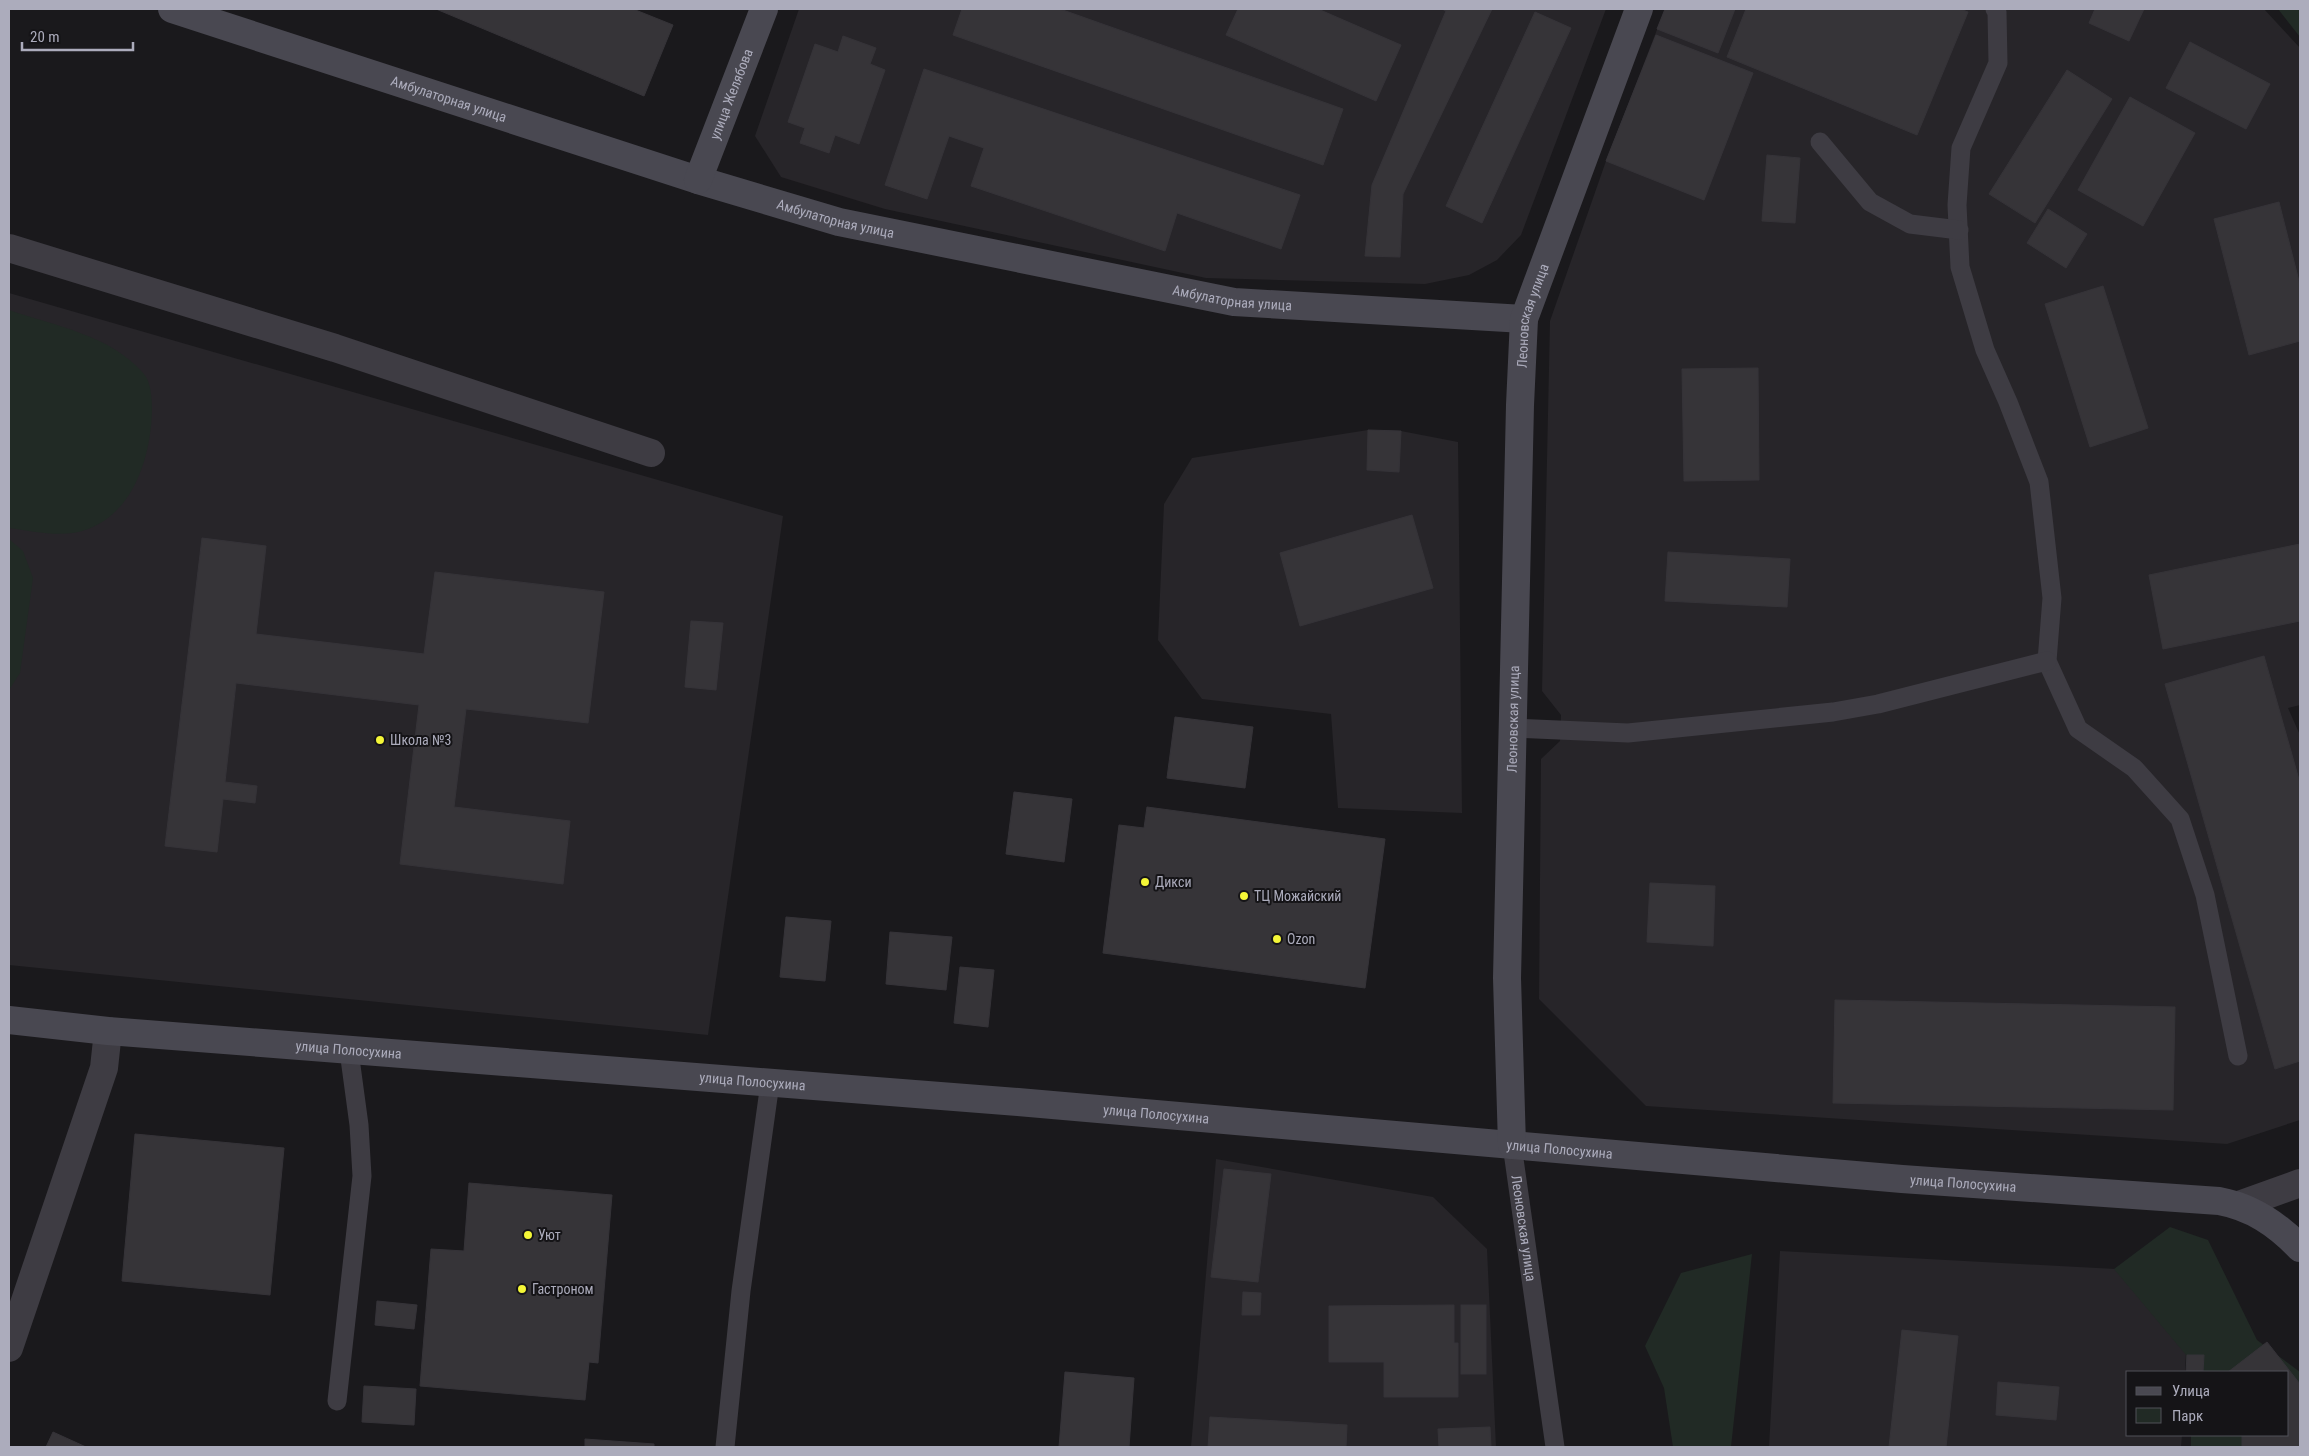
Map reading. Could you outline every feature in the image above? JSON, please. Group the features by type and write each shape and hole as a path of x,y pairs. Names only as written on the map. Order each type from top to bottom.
{"street":[{"name":"Амбулаторная улица","path":"172,9 220,17 698,180 839,222 1234,302 1524,319"},
{"name":"улица Желябова","path":"698,180 764,9"},
{"name":"Леоновская улица","path":"1512,1145 1507,978 1524,319 1639,9"},
{"path":"9,248 335,348 651,453"},
{"name":"улица Полосухина","path":"9,1020 108,1031 349,1051 1018,1102 1902,1179 2219,1201 2239,1205 2300,1183"},
{"path":"9,1348 104,1068 108,1031"},
{"path":"2239,1205 2284,1231 2300,1248"}],"lane":[{"path":"1995,9 1997,12 1998,64 1961,148 1957,205 1960,267 1985,350 2008,402 2039,482 2052,598 2046,661 2078,729 2134,768 2180,819 2205,895 2238,1056"},
{"path":"1820,142 1870,202 1910,224 1958,230"},
{"path":"1512,728 1628,733 1833,712 1878,704 2046,661"},
{"path":"337,1401 362,1156 349,1051"},
{"path":"725,1447 741,1291 770,1083"},
{"name":"Леоновская улица","path":"1512,1145 1555,1447"}],"shaded area":[{"path":"799,9 1606,9 1521,235 1497,260 1469,275 1425,284 1206,278 885,209 781,177 755,136"},
{"path":"1665,9 2264,9 2300,48 2300,705 2288,708 2300,735 2300,1120 2227,1144 1646,1106 1539,999 1541,759 1560,741 1561,715 1542,691 1550,321 1606,161"},
{"name":"Школа №3","path":"9,293 783,516 708,1035 9,965"},
{"path":"1368,430 1401,431 1458,442 1462,813 1338,808 1331,714 1202,699 1158,640 1164,504 1192,458"},
{"path":"1216,1159 1433,1197 1487,1249 1496,1447 1191,1447"},
{"path":"1780,1251 2190,1273 2185,1371 2126,1371 2126,1436 2182,1436 2181,1447 1769,1447"}],"green space":[{"path":"2278,9 2300,9 2300,37"},
{"path":"9,310 81,333 99,341 131,361 144,374 148,382 152,401 151,428 148,446 137,480 117,510 104,521 88,529 59,534 9,528"},
{"path":"9,539 23,551 33,578 20,673 9,690"},
{"path":"2170,1227 2208,1240 2257,1340 2300,1372 2300,1447 2191,1447 2191,1436 2289,1436 2289,1371 2187,1371 2186,1355 2114,1269"},
{"path":"1752,1254 1731,1447 1673,1447 1664,1388 1645,1346 1681,1273"}],"building":[{"path":"436,9 633,9 673,25 644,96"},
{"path":"962,9 1060,9 1343,109 1323,165 953,35"},
{"path":"1238,9 1318,9 1401,45 1376,101 1226,35"},
{"path":"1442,9 1492,9 1403,194 1400,257 1365,256 1372,185 1446,11"},
{"path":"1665,9 1735,9 1718,53 1657,29"},
{"path":"1746,9 1960,9 1968,12 1917,135 1727,57"},
{"path":"2095,9 2144,9 2129,41 2089,23"},
{"path":"1535,12 1571,28 1482,223 1446,206"},
{"path":"1656,35 1753,73 1704,200 1606,161"},
{"path":"843,36 876,48 870,64 885,70 859,144 835,135 829,153 800,143 805,128 788,122 815,44 838,52"},
{"path":"2190,42 2270,84 2246,129 2166,88"},
{"path":"924,69 1300,195 1281,249 1177,213 1165,251 971,186 984,148 949,136 927,199 885,185"},
{"path":"2067,70 2112,99 2035,223 1989,194"},
{"path":"2130,97 2195,133 2143,226 2078,190"},
{"path":"1767,155 1800,158 1795,223 1762,221"},
{"path":"2279,202 2300,285 2300,341 2249,355 2214,219"},
{"path":"2048,209 2087,234 2066,268 2027,243"},
{"path":"2103,286 2148,428 2090,447 2045,304"},
{"path":"1758,368 1759,480 1684,481 1682,369"},
{"path":"1368,430 1401,431 1399,472 1367,470"},
{"path":"1412,515 1433,588 1300,626 1280,553"},
{"path":"202,538 266,546 256,634 424,654 435,572 604,592 588,723 466,709 454,807 570,821 563,884 400,864 419,705 236,683 225,782 257,786 255,803 223,799 217,852 165,846"},
{"path":"2300,544 2300,621 2163,649 2149,575"},
{"path":"1668,552 1790,559 1787,607 1665,601"},
{"path":"691,621 723,623 716,690 685,687"},
{"path":"2264,656 2300,783 2300,1061 2275,1069 2165,684"},
{"path":"1175,717 1253,727 1245,788 1167,778"},
{"path":"1014,792 1072,799 1064,862 1006,854"},
{"path":"1147,807 1385,839 1365,988 1103,953 1119,825 1144,828"},
{"path":"1650,883 1715,886 1713,946 1647,942"},
{"path":"786,917 831,921 825,981 780,977"},
{"path":"890,932 952,937 946,990 886,984"},
{"path":"960,967 994,970 988,1027 954,1023"},
{"path":"1835,1000 2175,1007 2173,1110 1833,1103"},
{"path":"135,1134 284,1148 270,1295 122,1281"},
{"path":"1224,1169 1271,1174 1258,1282 1211,1277"},
{"path":"469,1183 612,1195 598,1363 589,1362 585,1400 420,1386 431,1249 464,1251"},
{"path":"1243,1292 1261,1293 1260,1315 1242,1315"},
{"path":"377,1301 417,1305 414,1329 375,1325"},
{"path":"1454,1305 1454,1343 1458,1343 1458,1397 1384,1397 1384,1362 1329,1362 1329,1306"},
{"path":"1461,1305 1486,1305 1486,1374 1461,1374"},
{"path":"1902,1330 1958,1336 1946,1447 1889,1447"},
{"path":"2267,1342 2300,1384 2300,1447 2242,1447 2242,1436 2289,1436 2289,1371 2229,1371"},
{"path":"2187,1355 2204,1355 2203,1371 2186,1371"},
{"path":"1065,1372 1134,1378 1129,1447 1059,1447"},
{"path":"1998,1382 2059,1387 2056,1420 1996,1415"},
{"path":"364,1386 416,1389 414,1425 362,1422"},
{"path":"1210,1417 1347,1425 1346,1447 1208,1447"},
{"path":"1490,1427 1491,1447 1439,1447 1438,1429"},
{"path":"53,1432 86,1447 46,1447"},
{"path":"585,1439 654,1444 654,1447 585,1447"}],"place":[{"name":"Школа №3","path":"380,740"},
{"name":"Дикси","path":"1145,882"},
{"name":"ТЦ Можайский","path":"1244,896"},
{"name":"Ozon","path":"1277,939"},
{"name":"Уют","path":"528,1235"},
{"name":"Гастроном","path":"522,1289"}]}
